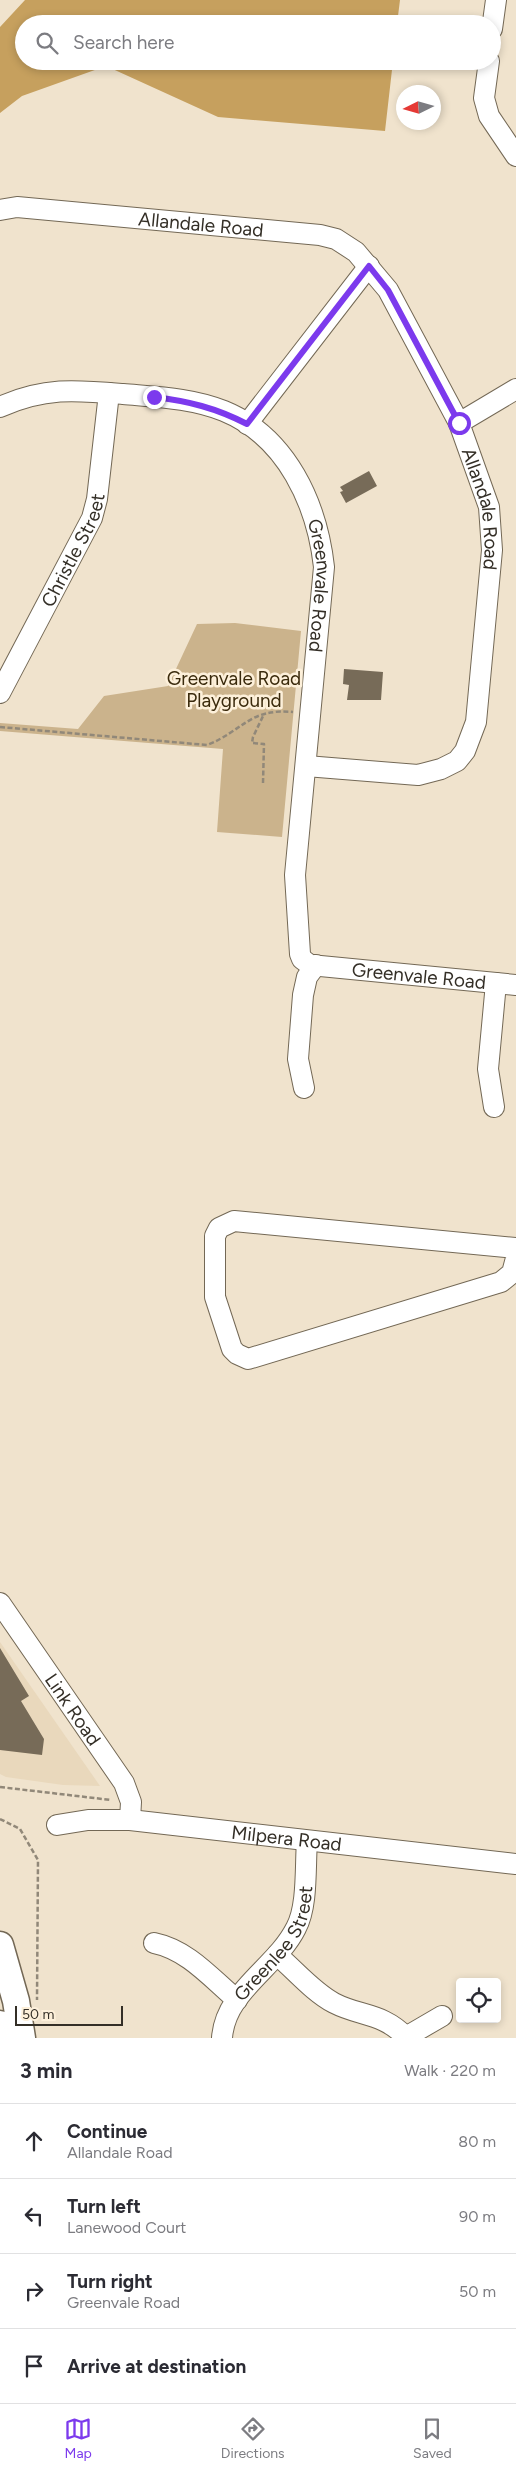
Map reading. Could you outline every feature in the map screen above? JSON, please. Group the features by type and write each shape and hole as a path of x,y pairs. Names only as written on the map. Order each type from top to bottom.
{"main road":[{"path":"0,1945 16,2001 22,2038"},
{"path":"0,2024 2,2038"}],"street":[{"path":"494,15 496,0"},
{"path":"488,70 484,98 489,116 516,156"},
{"name":"Allandale Road","path":"0,210 16,207 320,235 346,245 369,266 388,290 459,423 489,507 492,530 476,722 465,751 457,761 441,769 418,775 306,766"},
{"path":"247,424 369,266"},
{"path":"459,423 516,389"},
{"name":"Greenvale Road","path":"0,407 31,395 57,390 109,393 193,402 224,412 247,424 271,445 294,473 313,510 321,540 324,567 295,875 300,954 306,963 316,965 516,984"},
{"name":"Christle Street","path":"0,693 92,518 97,499 109,393"},
{"path":"304,1088 298,1059 303,995 307,977 316,965"},
{"path":"494,1107 488,1069 496,983"},
{"path":"516,1248 234,1221 219,1228 215,1236 215,1297 232,1348 237,1354 248,1359 501,1282 512,1273 516,1258"},
{"name":"Link Road","path":"0,1603 124,1783 131,1802 130,1820"},
{"name":"Milpera Road","path":"57,1825 88,1820 130,1820 516,1864"},
{"name":"Greenlee Street","path":"222,2038 227,2012 292,1936 300,1919 307,1841"},
{"path":"154,1943 168,1946 182,1953 237,2000"},
{"path":"277,1955 331,2002 376,2016 407,2038 442,2016"}],"path":[{"path":"0,727 207,745 222,739 242,724 265,712 276,710 311,713"},
{"path":"264,783 264,744 252,743 252,737 265,712"},
{"path":"0,1787 111,1800"},
{"path":"0,1819 20,1829 38,1860 37,2001"}],"shaded area":[{"path":"25,0 400,0 398,15 15,15 15,70 95,70 22,96 0,113 0,27"},
{"path":"115,70 392,70 385,131 218,117"},
{"path":"0,1642 100,1786 63,1785 6,1777 0,1774"}],"green space":[{"name":"Greenvale Road Playground","path":"235,623 301,631 282,837 217,832 223,749 0,731 0,723 78,729 104,696 168,686 197,624"}],"building":[{"path":"369,471 377,486 346,503 340,492 343,491 340,487"},
{"path":"344,669 383,672 381,700 347,700 349,685 343,684"},
{"path":"0,1648 29,1696 21,1701 44,1739 42,1755 0,1750"}],"route":[{"path":"154,397 193,402 224,412 247,424 369,266 388,290 459,423"}]}
